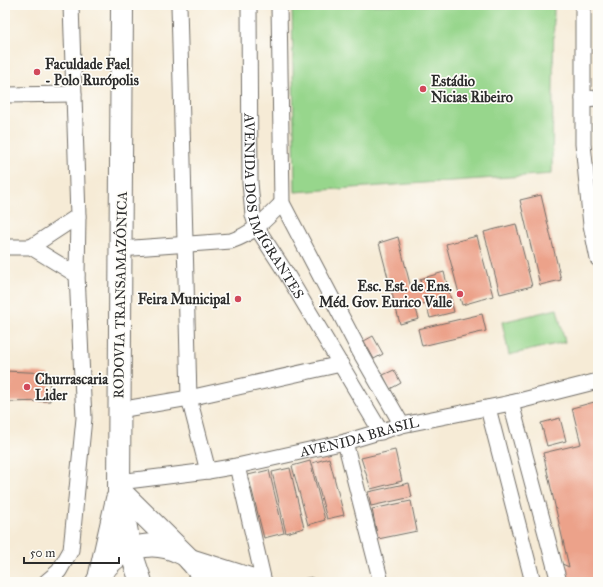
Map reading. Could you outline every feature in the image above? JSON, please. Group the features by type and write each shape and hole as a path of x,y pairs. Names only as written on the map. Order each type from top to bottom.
{"highway":[{"name":"RODOVIA TRANSAMAZÔNICA","path":"122,5 119,486 130,549 140,582"},
{"path":"119,486 188,558 201,573 205,582"},
{"path":"99,579 119,486"},
{"path":"99,579 113,560 130,549 144,545 158,545 172,549 188,558 259,582"}],"street":[{"path":"46,582 59,571 71,550 84,418 77,275 78,216 71,5"},
{"path":"179,5 189,398 208,471"},
{"name":"AVENIDA DOS IMIGRANTES","path":"249,5 250,183 252,208 257,228 381,432"},
{"name":"AVENIDA DOS IMIGRANTES","path":"278,5 282,203 360,352 402,425"},
{"path":"583,5 583,144 595,225 598,259"},
{"path":"5,95 74,94"},
{"path":"583,99 598,98"},
{"path":"120,249 231,241 248,235 282,203"},
{"path":"31,247 78,216"},
{"path":"5,247 31,247 77,275"},
{"path":"119,410 189,398 341,364"},
{"name":"AVENIDA BRASIL","path":"119,486 237,466 345,442 402,425 512,403 598,380"},
{"path":"512,403 559,582"},
{"path":"488,408 533,582"},
{"path":"345,442 381,582"},
{"path":"237,466 264,582"}],"green space":[{"name":"Estádio Nicias Ribeiro","path":"292,5 554,5 552,174 295,192"},
{"path":"557,309 565,342 509,355 502,322"}],"building":[{"path":"541,195 561,280 540,285 520,200"},
{"path":"516,224 532,286 500,294 484,232"},
{"path":"477,236 493,296 462,305 446,244"},
{"path":"398,237 411,288 421,285 420,279 444,272 454,312 430,318 426,303 415,306 419,319 400,324 379,243"},
{"path":"482,314 486,331 422,346 418,329"},
{"path":"373,336 383,354 374,359 364,341"},
{"path":"394,370 401,383 390,389 383,375"},
{"name":"Churrascaria Lider","path":"5,371 49,373 50,401 5,402"},
{"path":"598,401 598,582 566,582 560,563 569,567 543,453 581,444 572,408"},
{"path":"560,418 566,441 547,446 541,423"},
{"path":"395,450 402,481 371,489 361,458"},
{"path":"329,458 344,515 327,519 312,463"},
{"path":"310,461 325,520 308,525 292,466"},
{"path":"290,468 304,528 286,533 272,472"},
{"path":"269,470 284,533 264,538 248,475"},
{"path":"409,483 412,497 371,506 368,492"},
{"path":"411,501 417,531 378,539 372,509"},
{"path":"312,577 313,582 292,582 292,581"}],"place":[{"name":"Faculdade Fael - Polo Rurópolis","path":"37,72"},
{"name":"Estádio Nicias Ribeiro","path":"423,89"},
{"name":"Esc. Est. de Ens. Méd. Gov. Eurico Valle","path":"460,294"},
{"name":"Feira Municipal","path":"238,299"},
{"name":"Churrascaria Lider","path":"27,387"}]}
